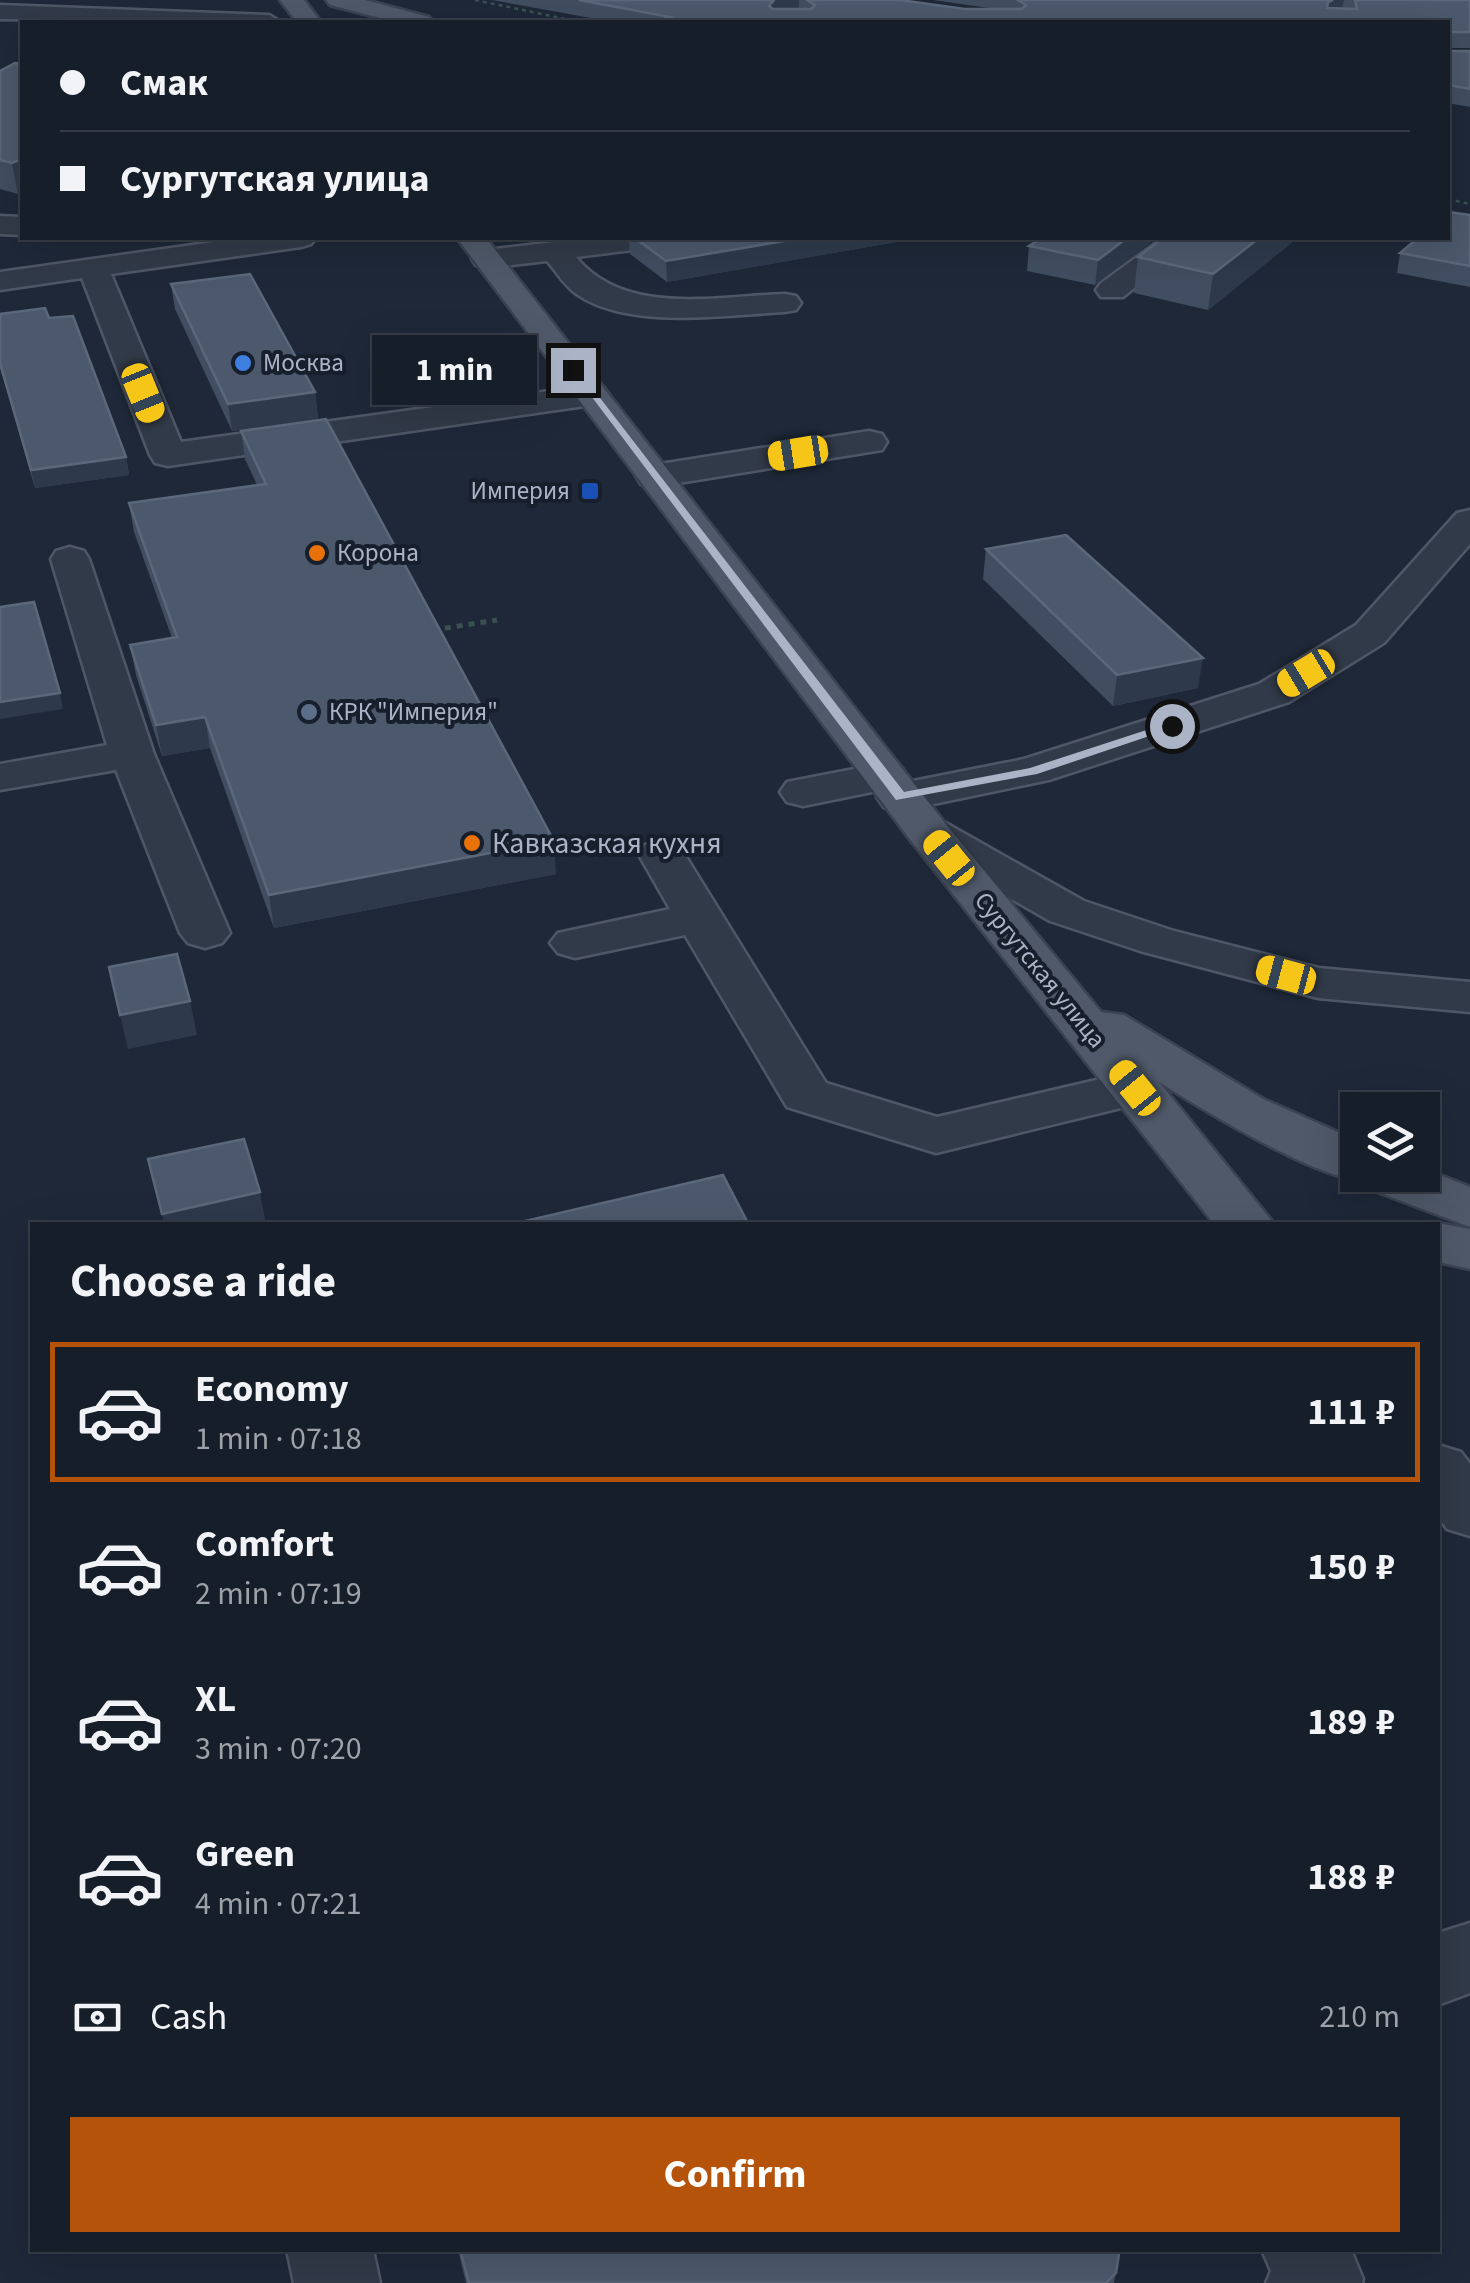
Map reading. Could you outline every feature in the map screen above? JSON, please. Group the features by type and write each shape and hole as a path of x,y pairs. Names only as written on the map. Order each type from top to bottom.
{"main road":[{"path":"292,0 307,20"},
{"path":"338,0 413,20"},
{"name":"Сургутская улица","path":"479,248 904,802 1244,1222"},
{"path":"1056,991 1150,1056 1244,1111 1340,1155"},
{"path":"1430,1192 1470,1208"},
{"path":"1440,1243 1470,1249"}],"street":[{"path":"0,12 172,20"},
{"path":"0,280 90,254 128,263 287,240"},
{"path":"479,248 554,250 641,240"},
{"path":"1112,290 1176,243 1174,240"},
{"path":"554,250 587,288 626,302 785,303"},
{"path":"90,254 168,455 402,416 592,395"},
{"path":"654,476 869,442"},
{"path":"802,792 904,802 1033,771 1274,692 1370,634 1470,521"},
{"path":"70,559 132,754 205,932"},
{"path":"0,777 132,754"},
{"path":"904,802 1067,910 1156,941 1318,983 1470,997"},
{"path":"662,855 806,1095 936,1135 1135,1088"},
{"path":"575,942 700,917"},
{"path":"1440,1473 1470,1511"},
{"path":"1440,1967 1470,1958"},
{"path":"330,2252 337,2283"},
{"path":"1307,2252 1320,2279 1309,2283"}],"path":[{"path":"475,0 570,20"},
{"path":"427,631 497,620"}],"building":[{"path":"579,0 774,0 769,6 773,9 811,9 815,5 807,0 900,0 965,9 1022,9 1026,5 1018,0 1333,0 1327,8 1357,9 1355,0 1470,0 1470,32 1450,32 1450,20 661,20 670,17"},
{"path":"1450,51 1470,51 1470,89 1450,85"},
{"path":"20,64 20,160 12,163 0,160 0,71"},
{"path":"1450,212 1470,215 1470,266 1400,253 1416,240 1450,240"},
{"path":"638,240 790,240 666,261"},
{"path":"1039,240 1124,240 1098,260 1029,246"},
{"path":"1160,240 1256,240 1213,274 1138,257"},
{"path":"250,274 315,392 228,404 171,284"},
{"path":"45,308 49,318 73,316 126,457 31,470 0,363 0,314"},
{"name":"КРК \"Империя\"","path":"326,419 554,841 269,895 205,717 156,725 130,645 177,637 129,503 266,484 241,431"},
{"path":"1066,535 1203,658 1117,675 986,549"},
{"path":"34,602 60,693 0,702 0,607"},
{"path":"177,954 190,1001 120,1015 109,967"},
{"path":"244,1139 260,1192 162,1214 148,1159"},
{"path":"723,1175 747,1222 521,1222"},
{"path":"461,2252 1119,2254 1116,2273 1106,2283 469,2283"}],"place":[{"name":"Москва","path":"243,363"},
{"name":"Империя","path":"590,491"},
{"name":"Корона","path":"317,553"},
{"name":"КРК \"Империя\"","path":"309,712"},
{"name":"Кавказская кухня","path":"472,843"}],"route":[{"path":"573,370 900,797 1033,771 1172,726"}]}
